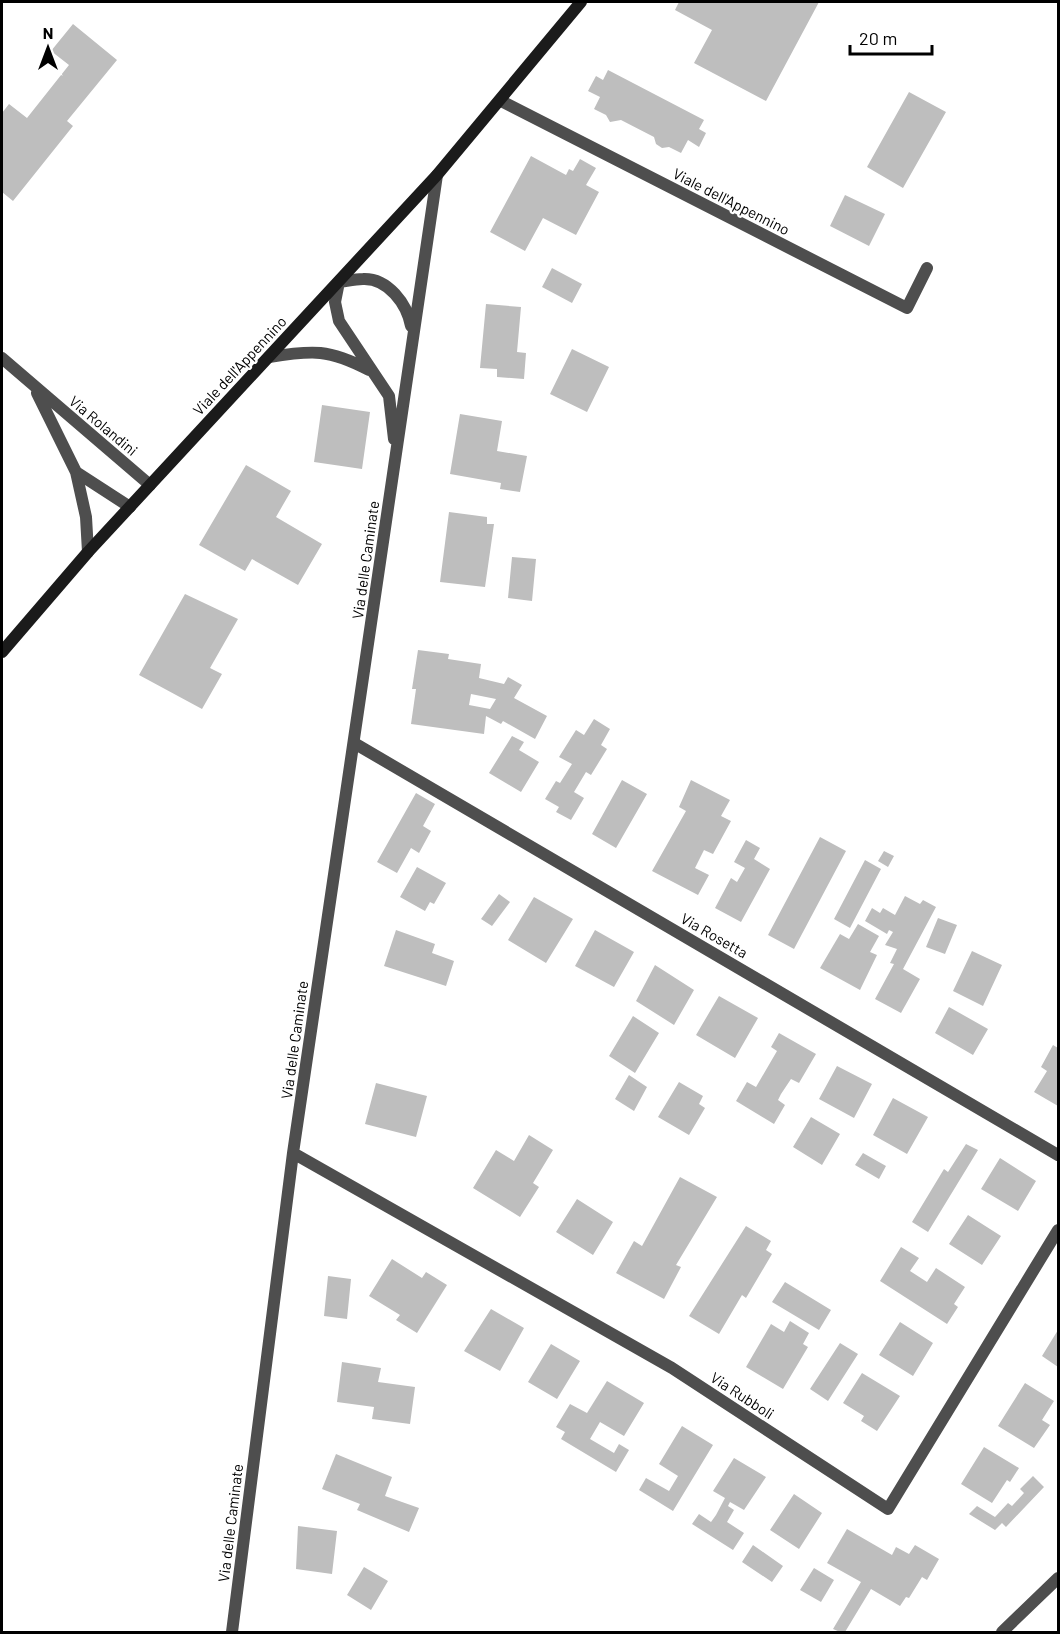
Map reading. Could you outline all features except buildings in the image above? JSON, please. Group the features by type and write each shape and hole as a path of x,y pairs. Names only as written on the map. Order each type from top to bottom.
{"main road":[{"name":"Viale dell'Appennino","path":"2,652 129,507 437,175 501,101 581,2"}],"street":[{"name":"Viale dell'Appennino","path":"501,101 907,308 927,268"},
{"name":"Via delle Caminate","path":"232,1632 293,1153 437,175"},
{"name":"Via delle Caminate","path":"396,454 389,396 339,321 335,302 339,282 366,278 390,289 408,310 413,336"},
{"name":"Via delle Caminate","path":"269,357 310,350 344,357 373,372"},
{"name":"Via Rolandini","path":"2,358 150,485"},
{"name":"Via Rolandini","path":"36,389 76,472 86,516 88,552"},
{"path":"76,472 129,507"},
{"name":"Via Rosetta","path":"354,743 1059,1155"},
{"name":"Via Rubboli","path":"293,1153 672,1368 888,1509 1059,1230"},
{"path":"1002,1632 1059,1578"}]}
